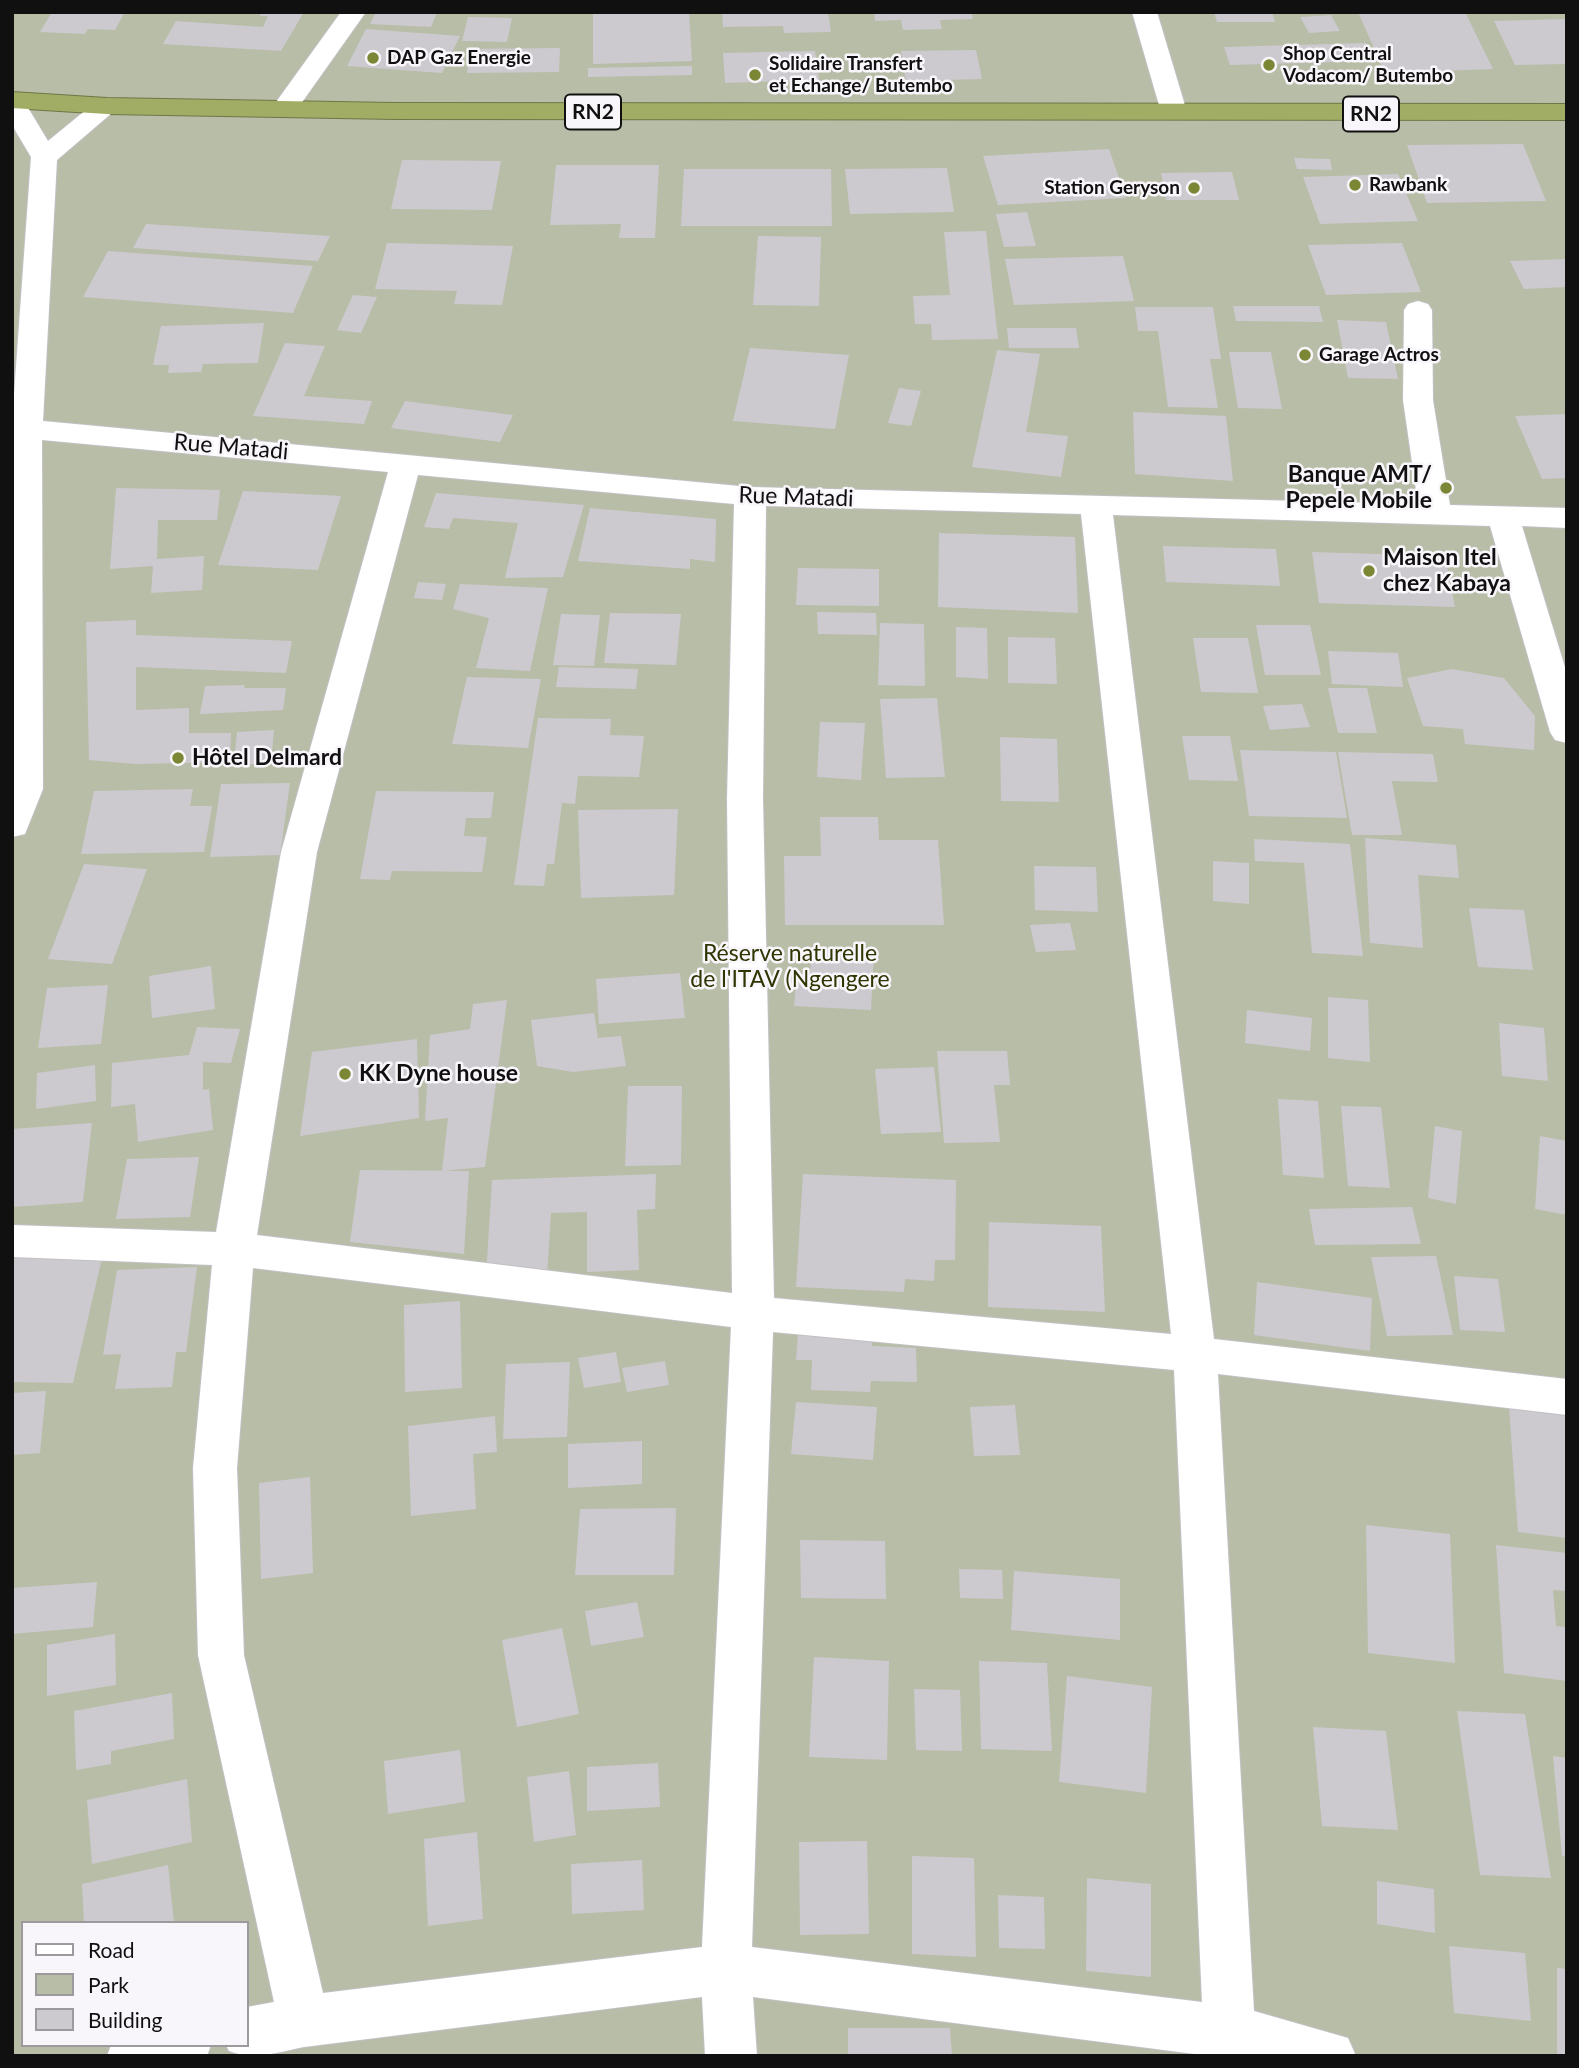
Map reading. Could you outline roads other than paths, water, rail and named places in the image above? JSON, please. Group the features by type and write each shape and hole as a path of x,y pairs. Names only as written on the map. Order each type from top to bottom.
{"highway":[{"name":"RN2","path":"12,101 107,106 284,109 1174,113 1567,111"}],"street":[{"path":"284,109 354,12"},
{"path":"1144,12 1174,113"},
{"path":"12,101 44,157 27,429 20,631 25,789 12,825"},
{"path":"44,157 107,106"},
{"path":"1418,310 1418,400 1436,516"},
{"name":"Rue Matadi","path":"27,429 407,462 750,496 1567,518"},
{"path":"304,2021 221,1655 215,1468 234,1249 299,852 407,462"},
{"path":"730,2056 726,1969 753,1313 745,799 750,496"},
{"path":"1096,507 1195,1354 1233,2043"},
{"path":"1504,518 1567,732"},
{"path":"12,1241 234,1249 753,1313 1195,1354 1567,1397"},
{"path":"248,2033 304,2021 726,1969 1330,2056"},
{"path":"134,2056 176,2047"}],"place":[{"name":"DAP Gaz Energie","path":"373,58"},
{"name":"Shop Central Vodacom/ Butembo","path":"1269,65"},
{"name":"Solidaire Transfert et Echange/ Butembo","path":"755,75"},
{"name":"Rawbank","path":"1355,185"},
{"name":"Station Geryson","path":"1194,188"},
{"name":"Garage Actros","path":"1305,355"},
{"name":"Banque AMT/ Pepele Mobile","path":"1446,488"},
{"name":"Maison Itel chez Kabaya","path":"1369,571"},
{"name":"Hôtel Delmard","path":"178,758"},
{"name":"KK Dyne house","path":"345,1074"}],"park label":[{"name":"Réserve naturelle de l'ITAV (Ngengere","path":"790,967"}]}
